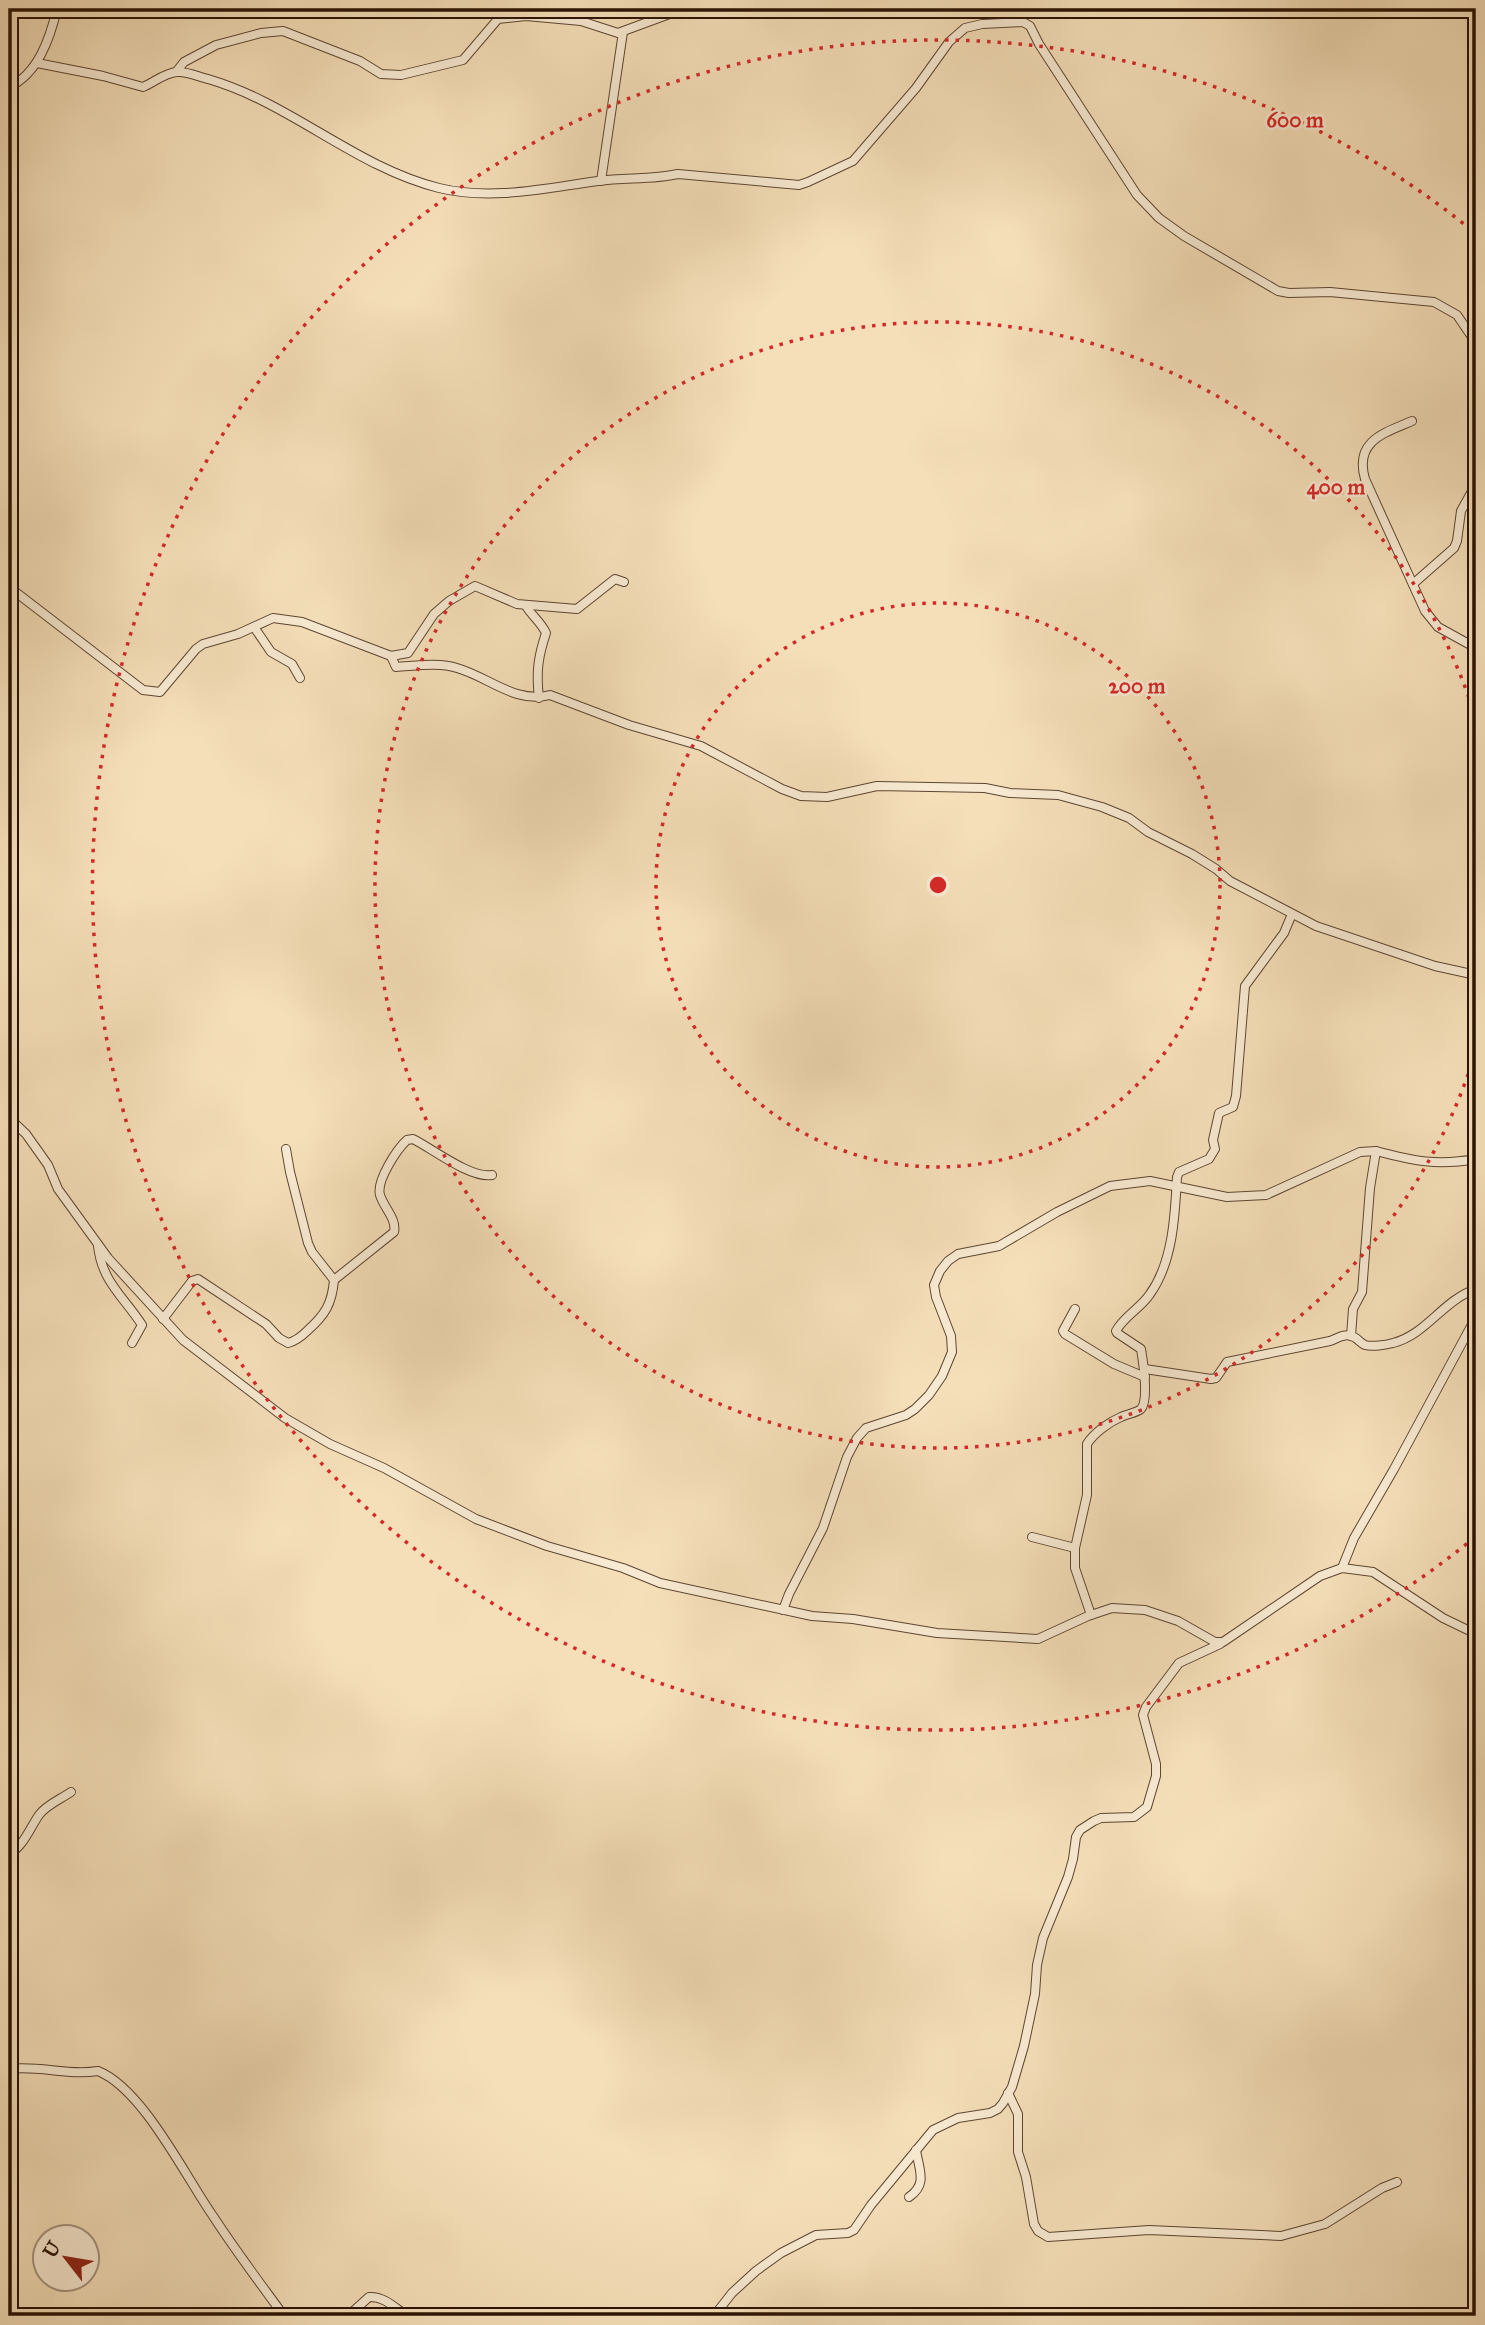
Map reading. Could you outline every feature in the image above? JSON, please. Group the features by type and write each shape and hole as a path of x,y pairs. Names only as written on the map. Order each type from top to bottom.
{"street":[{"path":"9,87 16,84 37,63 51,33 57,9"},
{"path":"176,72 184,62 216,45 273,31 289,33 360,61 381,74 401,75 463,60 498,19 526,16 581,21 609,32 624,32 683,9"},
{"path":"37,63 143,87 176,72 223,84 289,114 363,158 439,187 477,194 518,192 601,181 660,178 678,174 799,185 853,161 916,88 949,42 965,28 982,24 1023,22 1030,26 1137,195 1159,218 1184,236 1278,291 1330,292 1434,302 1457,315 1476,343"},
{"path":"601,181 624,32"},
{"path":"1412,421 1374,438 1364,456 1365,479 1425,611 1438,627 1476,648"},
{"path":"1413,584 1454,548 1461,511 1476,484"},
{"path":"9,587 144,690 160,692 195,649 273,618 302,622 391,656 408,653 433,614 471,587 478,587 512,603 526,606 577,609 592,600 615,579 624,582"},
{"path":"526,606 534,619 542,624 546,633 536,674 539,698"},
{"path":"254,627 271,652 292,664 300,678"},
{"path":"391,656 396,667 455,667 522,696 539,698 550,695 629,725 701,746 782,789 802,796 827,797 877,786 985,788 1010,793 1058,795 1084,802 1129,818 1148,832 1208,864 1230,881 1315,926 1435,966 1476,975"},
{"path":"1091,1615 1075,1568 1075,1548 1087,1495 1087,1444 1106,1426 1142,1408 1145,1373 1141,1349 1116,1331 1145,1302 1158,1284 1170,1243 1179,1172 1209,1159 1215,1149 1213,1140 1219,1113 1233,1107 1245,985 1284,933 1292,914"},
{"path":"9,1118 26,1134 48,1165 58,1189 116,1268 184,1340 285,1418 476,1519 547,1546 623,1568 660,1583 783,1610 937,1633 1038,1639 1112,1608 1145,1610 1178,1621 1214,1643 1223,1642"},
{"path":"334,1280 394,1232 395,1223 380,1194 380,1185 399,1149 407,1140 413,1139 471,1172 492,1175"},
{"path":"163,1319 192,1281 198,1279 266,1324 279,1338 291,1343 324,1316 334,1280 308,1243 286,1149"},
{"path":"783,1610 823,1528 847,1457 857,1438 866,1429 906,1415 915,1409 942,1376 953,1352 951,1336 936,1297 934,1284 940,1270 958,1254 999,1246 1057,1212 1111,1186 1150,1181 1227,1197 1266,1195 1360,1152 1376,1152 1433,1163 1451,1164 1476,1159"},
{"path":"1351,1335 1353,1309 1362,1292 1370,1188 1376,1152"},
{"path":"98,1243 110,1284 142,1326 132,1343"},
{"path":"1075,1309 1063,1331 1065,1334 1114,1364 1145,1373 1216,1378 1227,1362 1351,1335 1367,1346 1392,1344 1411,1336 1444,1307 1476,1289"},
{"path":"1342,1568 1354,1538 1476,1317"},
{"path":"1032,1537 1075,1548"},
{"path":"714,2316 732,2293 781,2253 816,2235 848,2233 854,2230 871,2205 933,2130 958,2118 990,2113 998,2109 1012,2087 1024,2046 1043,1938 1068,1877 1076,1837 1080,1830 1094,1821 1134,1817 1147,1807 1156,1776 1156,1764 1143,1715 1179,1663 1223,1642 1320,1576 1342,1568 1373,1572 1443,1618 1476,1634"},
{"path":"9,1854 28,1833 40,1813 71,1793"},
{"path":"9,2068 31,2067 75,2074 97,2071 116,2082 133,2097 213,2217 284,2316"},
{"path":"1008,2093 1018,2114 1017,2152 1026,2178 1034,2224 1038,2231 1048,2237 1149,2230 1281,2236 1325,2224 1382,2188 1397,2182"},
{"path":"909,2197 922,2183 916,2150"},
{"path":"348,2316 372,2296 378,2297 407,2316"}]}
